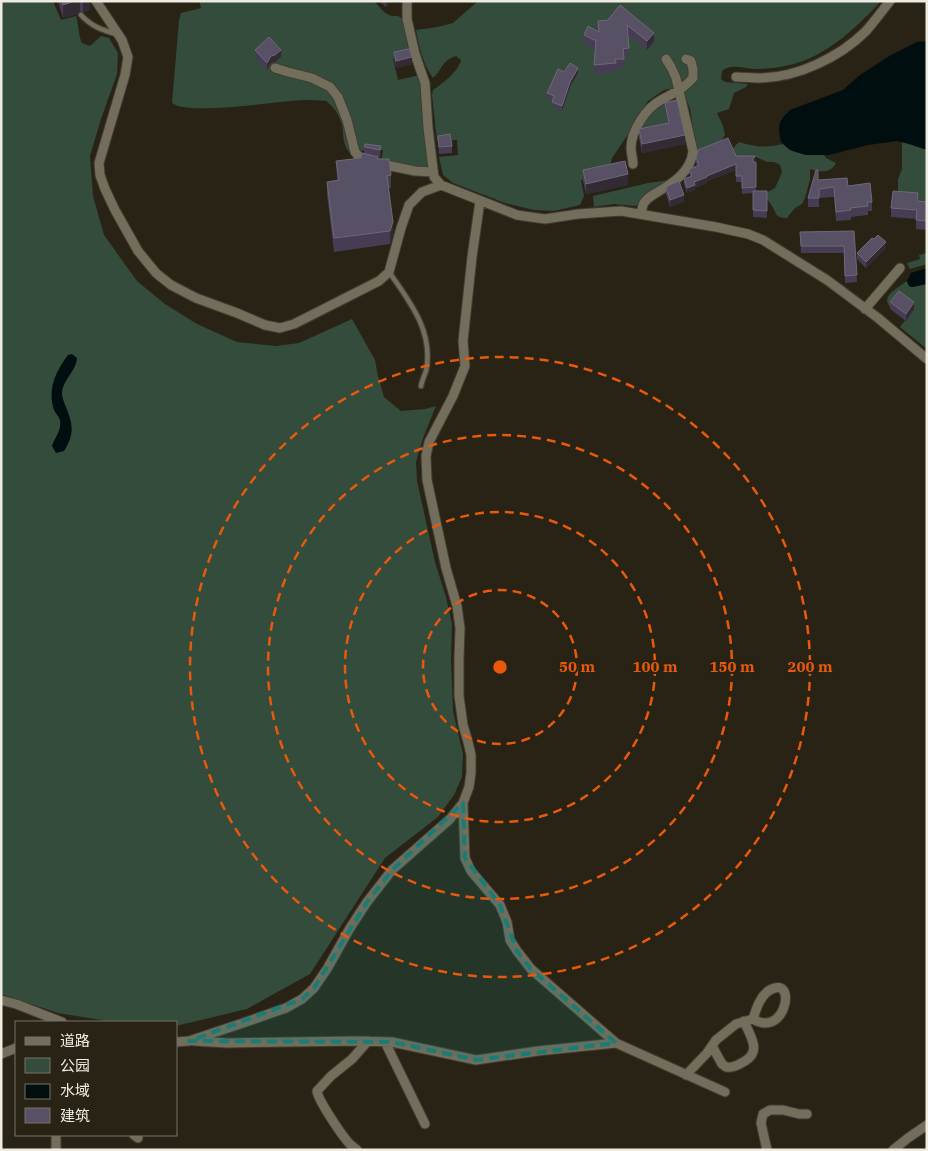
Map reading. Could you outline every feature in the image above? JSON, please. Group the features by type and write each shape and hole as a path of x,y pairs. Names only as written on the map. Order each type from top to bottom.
{"street":[{"path":"96,1 120,36 128,57 125,75 99,163 100,175 114,210 138,251 156,273 171,285 196,298 265,325 280,328 294,324 379,281 389,272 409,205 422,192 441,184"},
{"path":"407,1 407,19 415,54 425,84 433,172 434,177 441,184 517,215 545,219 578,214 621,211 748,234 763,240 827,280 927,359"},
{"path":"736,76 761,78 785,74 806,69 828,59 866,31 890,1"},
{"path":"641,214 644,203 649,197 679,178 687,169 692,158 693,151 676,78 666,59"},
{"path":"633,164 631,148 634,132 644,115 659,101 685,87 694,78 691,61 686,59"},
{"path":"275,68 312,78 330,87 338,97 347,120 355,152 362,160 415,171 433,172"},
{"path":"189,1041 286,1008 302,999 314,988 367,902 392,870 450,819 463,803 470,787 471,755 463,725 459,696 460,628 457,606 446,568 427,480 426,456 429,442 453,396 465,366 463,341 480,201"},
{"path":"865,309 900,268"},
{"path":"463,803 466,858 471,871 500,906 507,922 510,940 531,969 616,1043 725,1092"},
{"path":"1,1000 59,1021"},
{"path":"686,1075 707,1053 716,1040 736,1024 748,1020 755,1050 747,1060 733,1068 726,1067 722,1064 712,1046"},
{"path":"357,1150 347,1142 317,1096 317,1091 368,1041"},
{"path":"178,1042 392,1042 476,1060 616,1043"},
{"path":"385,1042 424,1124"},
{"path":"1,1054 15,1048"},
{"path":"767,1150 761,1123 763,1114 770,1110 807,1114"},
{"path":"893,1150 927,1125"},
{"path":"56,1136 56,1150"}],"lane":[{"path":"81,15 97,28 120,36"},
{"path":"389,272 420,320 427,346 426,371 421,386"}],"highlighted area":[{"path":"463,803 465,858 500,905 517,951 531,969 616,1043 476,1060 392,1042 189,1041 302,999 314,988 367,902 392,870"}],"green space":[{"path":"1,1 53,1 61,20 76,16 82,43 90,46 101,36 109,38 118,53 117,74 90,156 93,196 104,235 137,281 165,304 197,324 237,342 276,346 299,343 352,319 375,360 384,397 401,411 436,406 416,462 417,481 435,562 452,624 453,711 463,754 462,777 454,795 438,817 385,858 310,974 247,1009 178,1026 178,1021 107,1021 58,1013 1,994"},
{"path":"199,1 374,1 387,14 400,17 406,29 411,54 393,59 398,80 420,75 430,167 426,169 381,162 383,150 366,150 350,153 344,143 342,125 339,118 326,101 303,100 214,108 181,107 172,103 179,20 181,13 201,8"},
{"path":"478,1 881,1 843,38 821,53 776,68 729,67 722,71 721,79 725,82 748,84 734,93 729,109 717,113 725,135 717,146 710,150 697,154 690,109 684,93 674,88 664,90 648,101 612,158 608,174 581,180 584,196 580,205 554,211 534,210 505,203 453,183 443,175 439,157 458,155 457,140 437,141 432,95 433,90 454,73 461,60 456,56 447,60 433,78 422,55 416,30 453,23"},
{"path":"677,100 680,108 669,132 639,138 639,131 650,113 662,105"},
{"path":"739,142 761,146 783,144 797,153 824,155 836,163 828,171 810,169 810,180 802,204 795,208 787,218 780,217 763,197 764,194 775,188 782,172 780,165 756,157 743,158 734,156 731,151"},
{"path":"902,142 927,150 927,204 898,193 898,179 902,169"},
{"path":"670,180 639,205 614,204 594,207 593,196 648,183"},
{"path":"927,253 927,264 910,269 907,263 920,259 919,255"},
{"path":"907,281 909,286 912,287 927,284 927,349 900,327 914,309 891,308 888,304 888,296"}],"water":[{"path":"927,41 927,150 897,141 868,145 829,155 806,155 790,150 781,142 780,122 790,110 843,90 860,75 891,55 917,42"},
{"path":"927,268 927,284 909,286 907,281 911,273"},
{"path":"72,354 77,358 76,363 64,384 62,394 72,428 70,439 64,451 56,453 52,446 60,424 52,402 52,388 60,367 68,355"}],"building":[{"path":"62,1 75,1 63,5"},
{"path":"620,5 654,33 647,41 627,25 629,48 623,49 624,59 615,59 616,63 594,65 596,40 584,35 588,26 599,32 598,21 608,20"},
{"path":"269,37 281,50 271,56 267,63 255,50"},
{"path":"409,49 412,57 396,61 394,52"},
{"path":"570,63 578,68 570,82 562,106 552,102 554,96 547,93 558,69 564,72"},
{"path":"677,100 685,135 642,144 639,129 669,123 665,103"},
{"path":"450,134 452,146 439,147 438,136"},
{"path":"728,138 736,156 755,156 753,162 756,162 756,187 742,188 742,176 736,176 736,164 694,182 695,185 687,188 684,179 692,176 689,170 699,165 696,158 698,150"},
{"path":"365,144 381,146 380,150 365,147"},
{"path":"362,153 378,157 377,159 389,159 391,175 387,176 393,222 390,231 334,238 327,182 339,180 336,161 361,158"},
{"path":"625,161 628,174 586,184 583,170"},
{"path":"816,170 818,170 818,180 847,178 848,186 870,183 872,202 867,202 868,206 836,212 834,187 819,189 819,198 808,198"},
{"path":"679,181 684,195 670,200 666,187"},
{"path":"753,191 767,191 767,211 753,210"},
{"path":"893,191 918,193 917,201 927,202 926,221 916,220 917,210 891,208"},
{"path":"854,231 857,275 845,276 844,246 801,246 800,232"},
{"path":"878,235 886,242 866,262 857,253 872,238 874,239"},
{"path":"899,291 914,302 906,314 890,302"}]}
